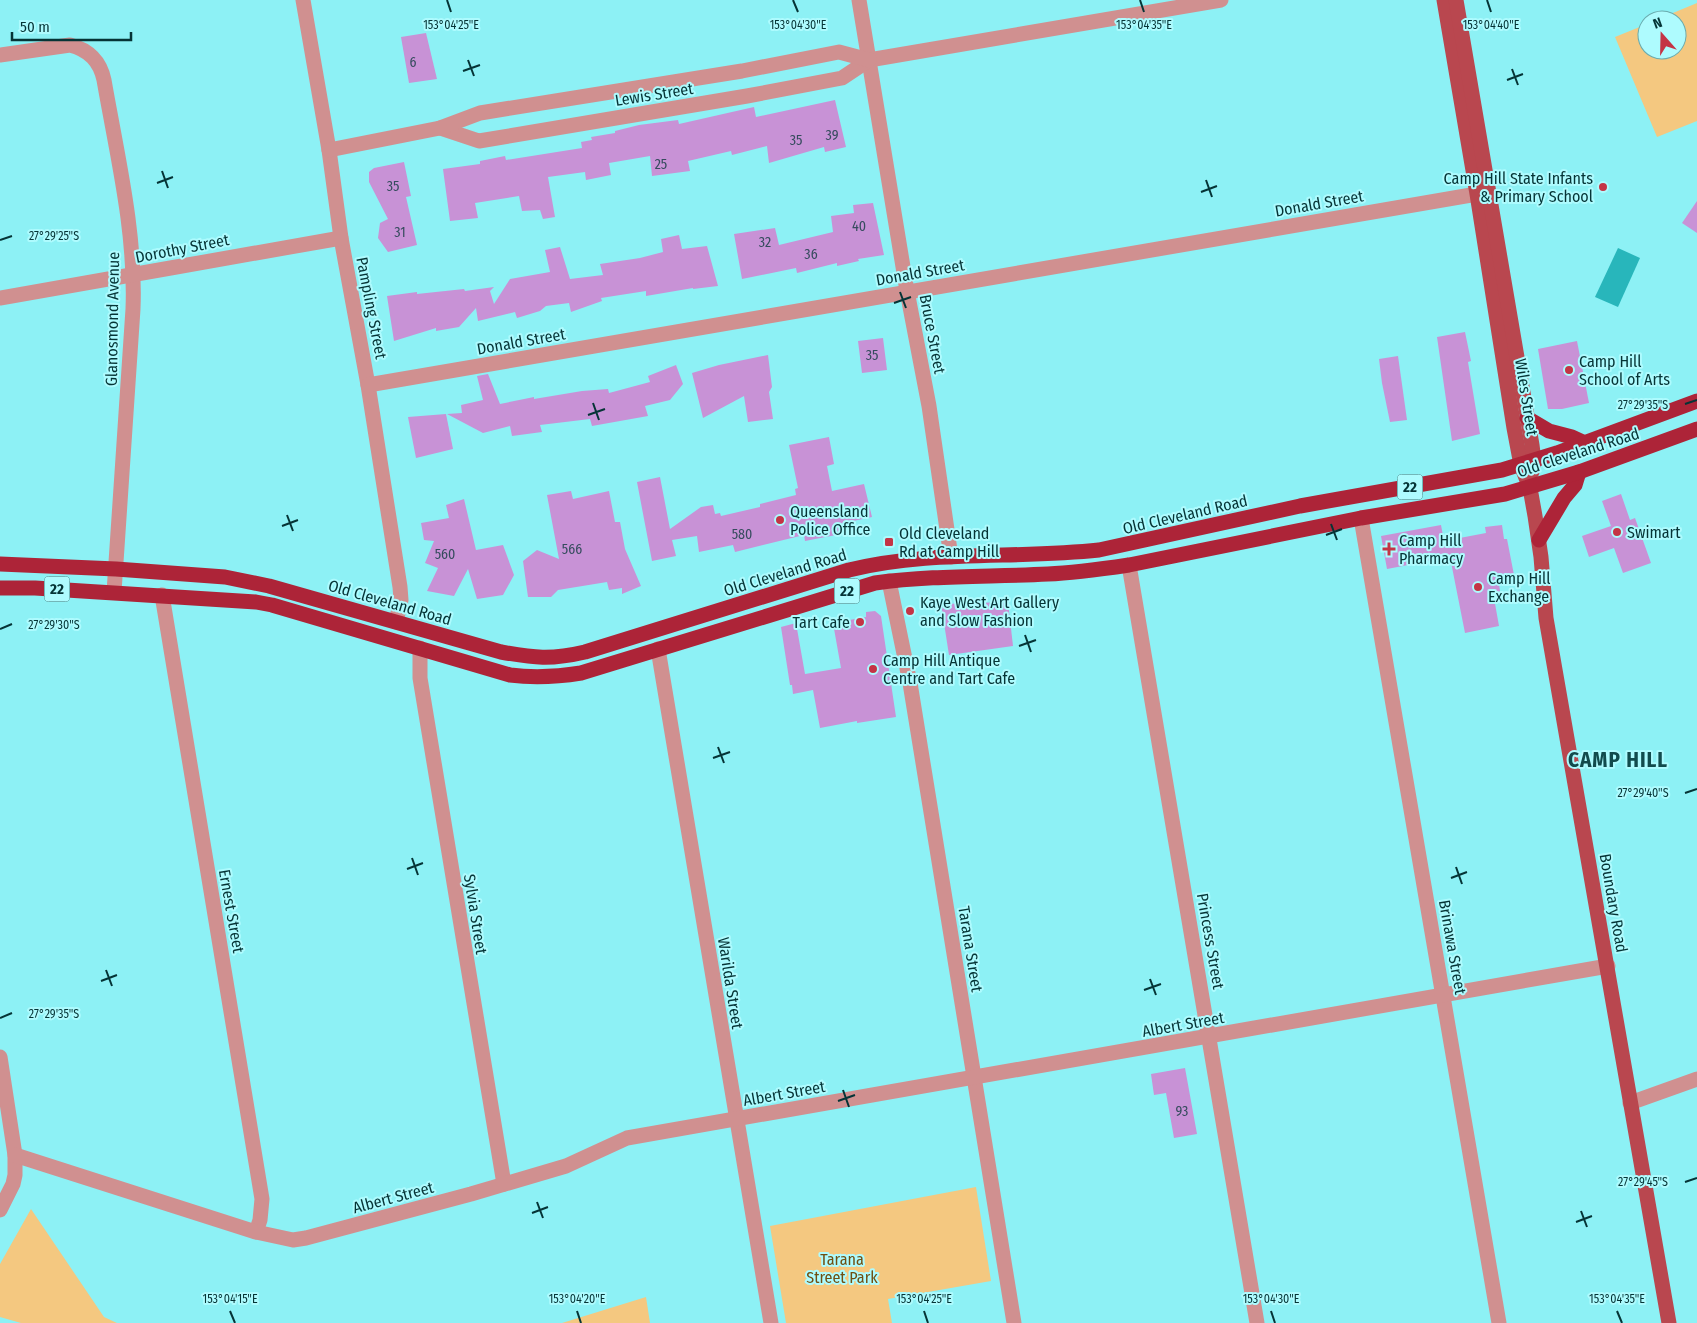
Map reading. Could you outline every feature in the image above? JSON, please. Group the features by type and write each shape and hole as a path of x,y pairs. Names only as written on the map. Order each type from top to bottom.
{"highway":[{"name":"Old Cleveland Road","path":"0,564 116,569 225,577 269,586 501,652 535,658 564,657 849,570 898,560 1060,554 1099,550 1300,506 1488,473 1527,463 1697,401"},
{"path":"1527,418 1549,431 1572,437 1585,443"},
{"name":"Old Cleveland Road","path":"0,588 35,588 162,595 240,600 272,605 510,674 531,677 558,676 581,673 875,583 912,578 1092,571 1361,518 1488,498 1530,488 1579,472 1697,429"},
{"path":"1539,540 1574,485 1579,472"}],"main road":[{"name":"Wiles Street","path":"1444,0 1477,194 1504,371 1527,463"},
{"name":"Wiles Street","path":"1456,0 1527,418 1527,463 1530,488"},
{"name":"Boundary Road","path":"1530,488 1539,540 1546,618 1669,1323"}],"street":[{"name":"Pampling Street","path":"303,0 400,588 401,600 396,622"},
{"name":"Bruce Street","path":"858,0 929,406 951,557"},
{"name":"Lewis Street","path":"440,128 479,140 748,96 842,78 869,60 1221,0"},
{"name":"Glanosmond Avenue","path":"0,55 62,45 78,47 90,54 99,65 104,80 130,237 133,275 133,309 114,592"},
{"name":"Lewis Street","path":"329,150 440,128 480,113 664,84 839,52 869,60"},
{"name":"Donald Street","path":"368,385 1477,194"},
{"name":"Dorothy Street","path":"0,298 341,238"},
{"name":"Brinawa Street","path":"1361,518 1499,1323"},
{"name":"Princess Street","path":"1129,565 1257,1323"},
{"name":"Tarana Street","path":"889,581 910,683 1014,1323"},
{"name":"Ernest Street","path":"162,595 262,1199 260,1220 256,1232"},
{"name":"Sylvia Street","path":"420,648 420,678 504,1184"},
{"name":"Warilda Street","path":"658,649 771,1323"},
{"name":"Albert Street","path":"15,1155 256,1232 293,1240 566,1166 627,1138 1608,966"},
{"path":"0,1057 15,1155 13,1184 0,1210"},
{"path":"1630,1103 1697,1079"}],"green space":[{"path":"1697,3 1697,121 1657,137 1615,37 1637,28 1637,60 1687,60 1687,10 1680,10"},
{"name":"Tarana Street Park","path":"976,1187 991,1281 888,1299 892,1323 786,1323 770,1226"},
{"path":"31,1209 104,1317 117,1323 21,1323 0,1317 0,1264"},
{"path":"646,1297 650,1323 562,1323"}],"water":[{"path":"1618,248 1640,258 1618,307 1595,297"}],"building":[{"path":"426,33 437,79 409,83 401,37"},
{"path":"835,100 846,147 825,152 824,147 769,163 767,146 732,155 731,151 688,161 690,171 652,176 650,156 609,163 611,175 586,180 585,172 548,177 555,217 543,219 540,210 522,211 519,196 475,203 478,218 450,221 443,169 480,164 480,161 505,156 506,160 582,148 581,142 592,140 591,137 615,133 615,131 639,125 678,120 679,124 754,107 756,117"},
{"path":"404,162 411,196 406,197 417,245 388,252 378,238 380,223 388,219 369,182 369,172 374,168"},
{"path":"1697,201 1697,233 1682,223"},
{"path":"873,203 884,255 858,259 859,261 837,266 837,263 797,273 796,268 742,279 734,234 775,228 779,245 833,232 831,216 854,213 853,205"},
{"path":"679,235 682,249 707,246 718,286 646,296 646,291 601,298 602,301 571,312 569,303 546,306 540,311 517,318 515,312 478,321 476,308 459,327 436,331 436,328 394,341 387,296 417,292 417,294 464,289 465,291 494,287 490,291 494,304 510,279 550,272 545,250 560,247 570,279 603,275 600,264 640,258 663,252 661,239"},
{"path":"1465,332 1471,361 1468,362 1480,434 1452,441 1437,337"},
{"path":"883,338 887,370 862,373 858,341"},
{"path":"1577,341 1589,403 1562,409 1548,409 1538,349"},
{"path":"768,355 772,387 769,392 773,419 748,422 744,396 703,418 692,373 719,365"},
{"path":"1398,356 1407,420 1390,422 1379,359"},
{"path":"676,365 683,384 670,400 645,406 648,416 592,426 590,419 540,425 542,432 512,436 510,426 483,433 447,414 462,413 461,405 483,400 477,376 488,374 500,404 534,397 534,399 582,391 608,389 609,393 650,382 648,376"},
{"path":"446,414 453,449 416,458 408,417"},
{"path":"829,437 834,464 827,466 832,491 864,484 872,517 839,524 841,534 805,541 804,535 735,552 733,545 699,552 697,536 672,540 676,556 652,561 637,482 660,477 670,529 701,507 713,505 715,514 720,513 721,516 760,507 760,504 796,495 795,489 798,488 789,445"},
{"path":"571,491 573,499 609,491 615,522 620,522 625,549 641,586 622,594 622,588 609,590 607,582 558,590 551,597 528,597 523,561 537,550 559,559 547,495"},
{"name":"Swimart","path":"1621,494 1630,520 1635,518 1651,563 1623,573 1614,548 1589,557 1582,536 1611,526 1602,501"},
{"path":"464,499 476,550 503,545 514,575 503,595 477,599 468,569 454,596 427,591 438,568 425,563 434,541 424,540 421,523 449,518 446,505"},
{"name":"Camp Hill Exchange","path":"1441,525 1444,541 1486,533 1485,527 1502,525 1504,539 1507,539 1514,575 1498,578 1501,597 1494,598 1499,626 1465,633 1450,557 1387,569 1381,536"},
{"path":"1008,602 1013,646 949,655 941,604"},
{"path":"875,611 881,616 896,717 857,723 857,721 820,728 813,690 793,694 781,627 796,623 805,674 841,668 833,623 866,617 866,612"},
{"path":"1185,1068 1197,1134 1174,1138 1166,1093 1154,1095 1151,1074"}],"place":[{"name":"Camp Hill State Infants & Primary School","path":"1603,187"},
{"name":"Camp Hill School of Arts","path":"1569,370"},
{"name":"Queensland Police Office","path":"780,520"},
{"name":"Swimart","path":"1617,532"},
{"name":"Old Cleveland Rd at Camp Hill","path":"889,542"},
{"name":"Camp Hill Pharmacy","path":"1389,549"},
{"name":"Camp Hill Exchange","path":"1478,587"},
{"name":"Kaye West Art Gallery and Slow Fashion","path":"910,611"},
{"name":"Tart Cafe","path":"860,622"},
{"name":"Camp Hill Antique Centre and Tart Cafe","path":"873,669"}],"district":[{"name":"CAMP HILL","path":"1618,760"}]}
